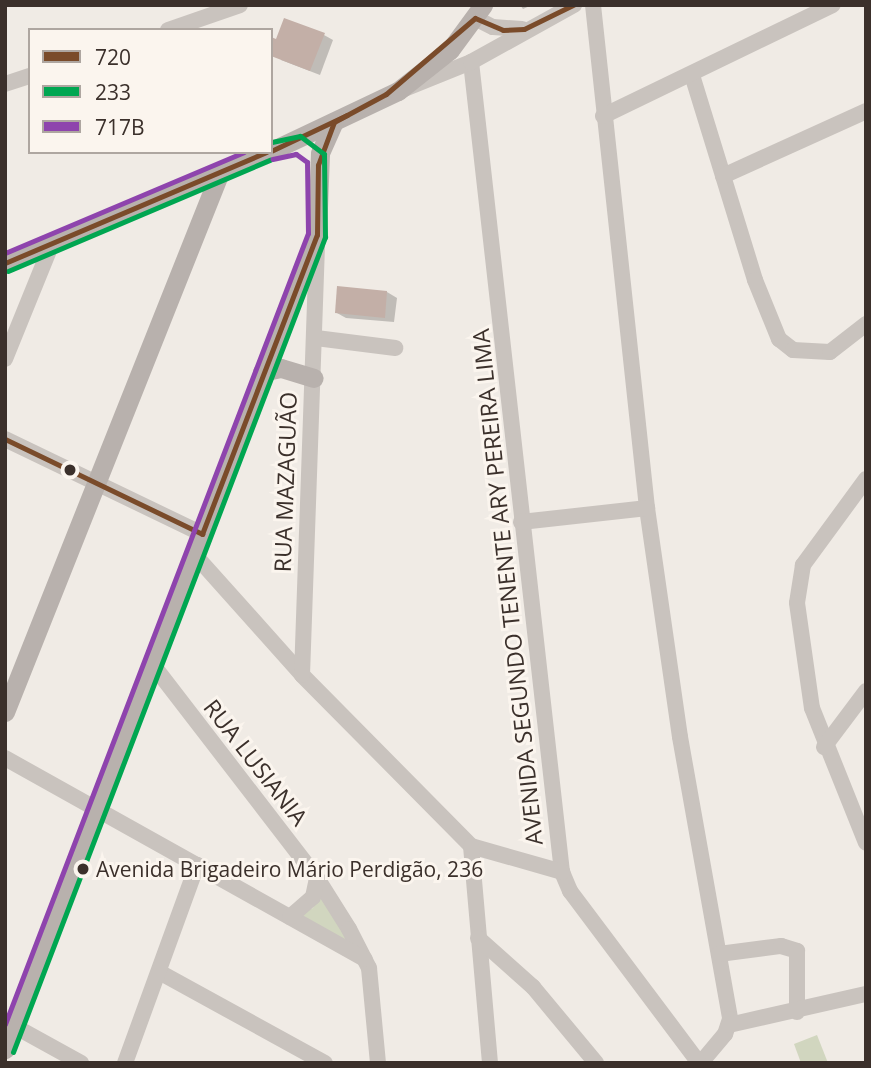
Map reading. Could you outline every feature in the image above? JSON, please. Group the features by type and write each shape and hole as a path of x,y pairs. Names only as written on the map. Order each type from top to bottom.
{"main road":[{"path":"273,149 392,93 450,50 479,12"},
{"name":"RUA MAZAGUÃO","path":"317,235 318,165 323,142 334,122"},
{"path":"290,143 305,147 318,165"},
{"path":"5,263 262,154"},
{"path":"5,712 92,484 220,172"},
{"path":"5,1048 9,1024 99,811 262,372 317,235"},
{"path":"262,372 281,368 314,378"}],"street":[{"path":"173,28 240,5"},
{"path":"392,93 471,62 524,29 574,5"},
{"path":"593,5 647,508 680,737 729,1025"},
{"path":"603,116 833,5"},
{"path":"479,12 503,30 524,29"},
{"name":"AVENIDA SEGUNDO TENENTE ARY PEREIRA LIMA","path":"471,62 562,872 570,891 700,1063"},
{"path":"692,75 755,280 779,339 793,350 830,352 866,324"},
{"path":"5,84 28,77"},
{"path":"723,176 866,111"},
{"name":"RUA MAZAGUÃO","path":"302,675 316,338 317,235"},
{"path":"5,359 52,243"},
{"path":"316,338 395,348"},
{"path":"5,439 92,484 202,534"},
{"path":"866,480 803,565 798,583 803,657 824,747 866,843"},
{"path":"521,522 647,508"},
{"path":"194,554 302,675 471,846 562,872"},
{"name":"RUA LUSIANIA","path":"153,665 317,878 365,959"},
{"path":"824,747 866,691"},
{"path":"5,758 365,959 378,1063"},
{"path":"471,846 490,1063"},
{"path":"125,1063 161,973 197,864"},
{"path":"290,917 313,897 317,878"},
{"path":"478,938 533,987 596,1063"},
{"path":"719,954 781,946 797,951 797,1012"},
{"path":"161,973 325,1063"},
{"path":"700,1063 729,1025 797,1012 866,994"},
{"path":"9,1024 81,1063"}],"green space":[{"path":"319,888 351,947 294,916 313,908"},
{"path":"817,1035 828,1063 801,1063 794,1044"}],"building":[{"path":"284,18 325,33 310,71 273,57 273,38 276,39"},
{"path":"337,286 387,291 385,318 335,313"}],"transit line":[{"name":"720","path":"5,439 202,534 317,235 318,165 334,122 386,94 475,18 503,30 524,29 573,5"},
{"name":"720","path":"273,150 347,115"},
{"name":"233","path":"13,1052 325,237 324,154 300,136 273,142"},
{"name":"717B","path":"5,253 239,154"},
{"name":"720","path":"5,263 261,154"},
{"name":"717B","path":"5,1024 308,233 307,162 296,154 273,159"},
{"name":"233","path":"8,271 270,160"}],"place":[{"name":"Avenida Brigadeiro Mário Perdigão, 236","path":"83,869"}]}
